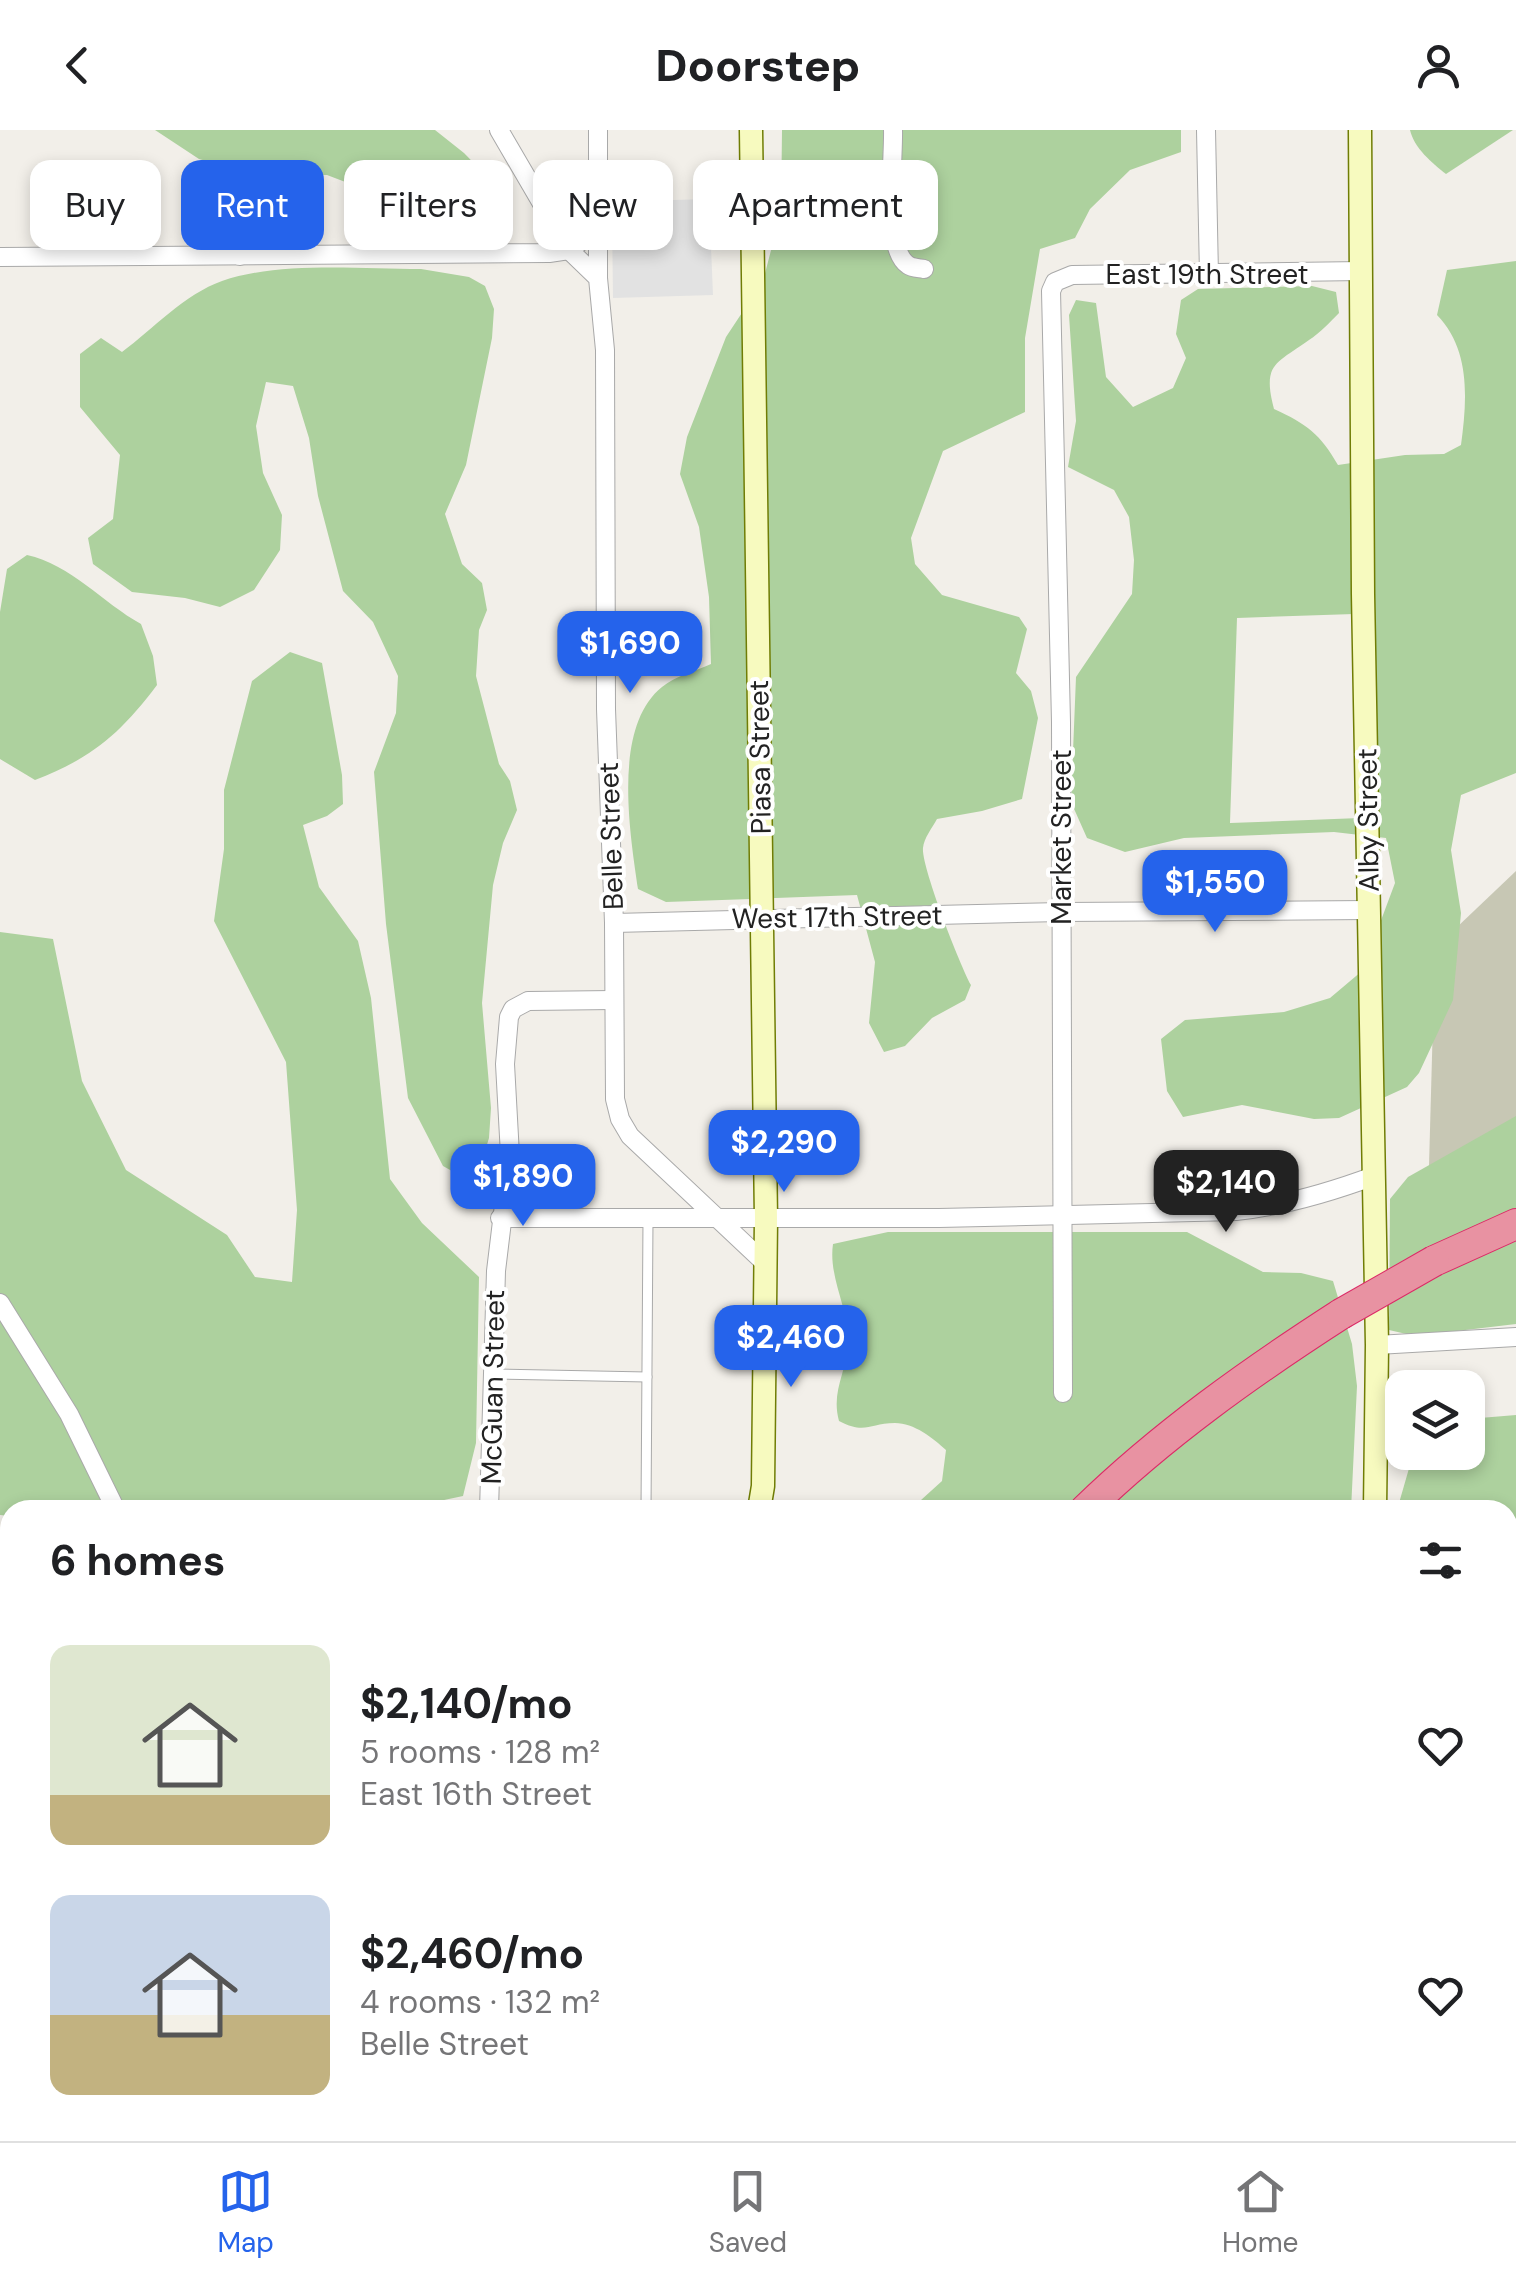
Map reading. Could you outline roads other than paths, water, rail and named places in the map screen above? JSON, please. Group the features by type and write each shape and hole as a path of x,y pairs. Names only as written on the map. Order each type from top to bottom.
{"highway":[{"path":"1097,1500 1214,1401 1341,1314 1434,1261 1516,1224"}],"street":[{"path":"499,130 533,188"},
{"name":"Belle Street","path":"598,130 598,160"},
{"name":"Piasa Street","path":"751,130 766,1264"},
{"path":"893,130 892,224 898,254 908,265 924,269"},
{"path":"1206,130 1209,275"},
{"name":"Alby Street","path":"1360,130 1377,1345 1375,1500"},
{"path":"240,250 240,256"},
{"path":"0,257 470,256 569,250 598,278"},
{"name":"Belle Street","path":"598,250 605,350 613,1071 620,1119 642,1148 766,1264"},
{"name":"East 19th Street","path":"1055,282 1072,274 1362,271"},
{"name":"Market Street","path":"1055,282 1050,311 1061,722 1064,1393"},
{"name":"West 17th Street","path":"614,923 1060,912 1369,910"},
{"name":"McGuan Street","path":"489,1500 500,1218 510,1155 507,1026 512,1010 528,1001 613,1000"},
{"path":"500,1218 718,1220 1268,1208 1374,1176"},
{"path":"761,1500 766,1264"},
{"path":"0,1303 69,1414 111,1500"},
{"path":"1377,1345 1516,1338"}],"lane":[{"path":"646,1500 648,1220"},
{"path":"494,1374 647,1377"}]}
